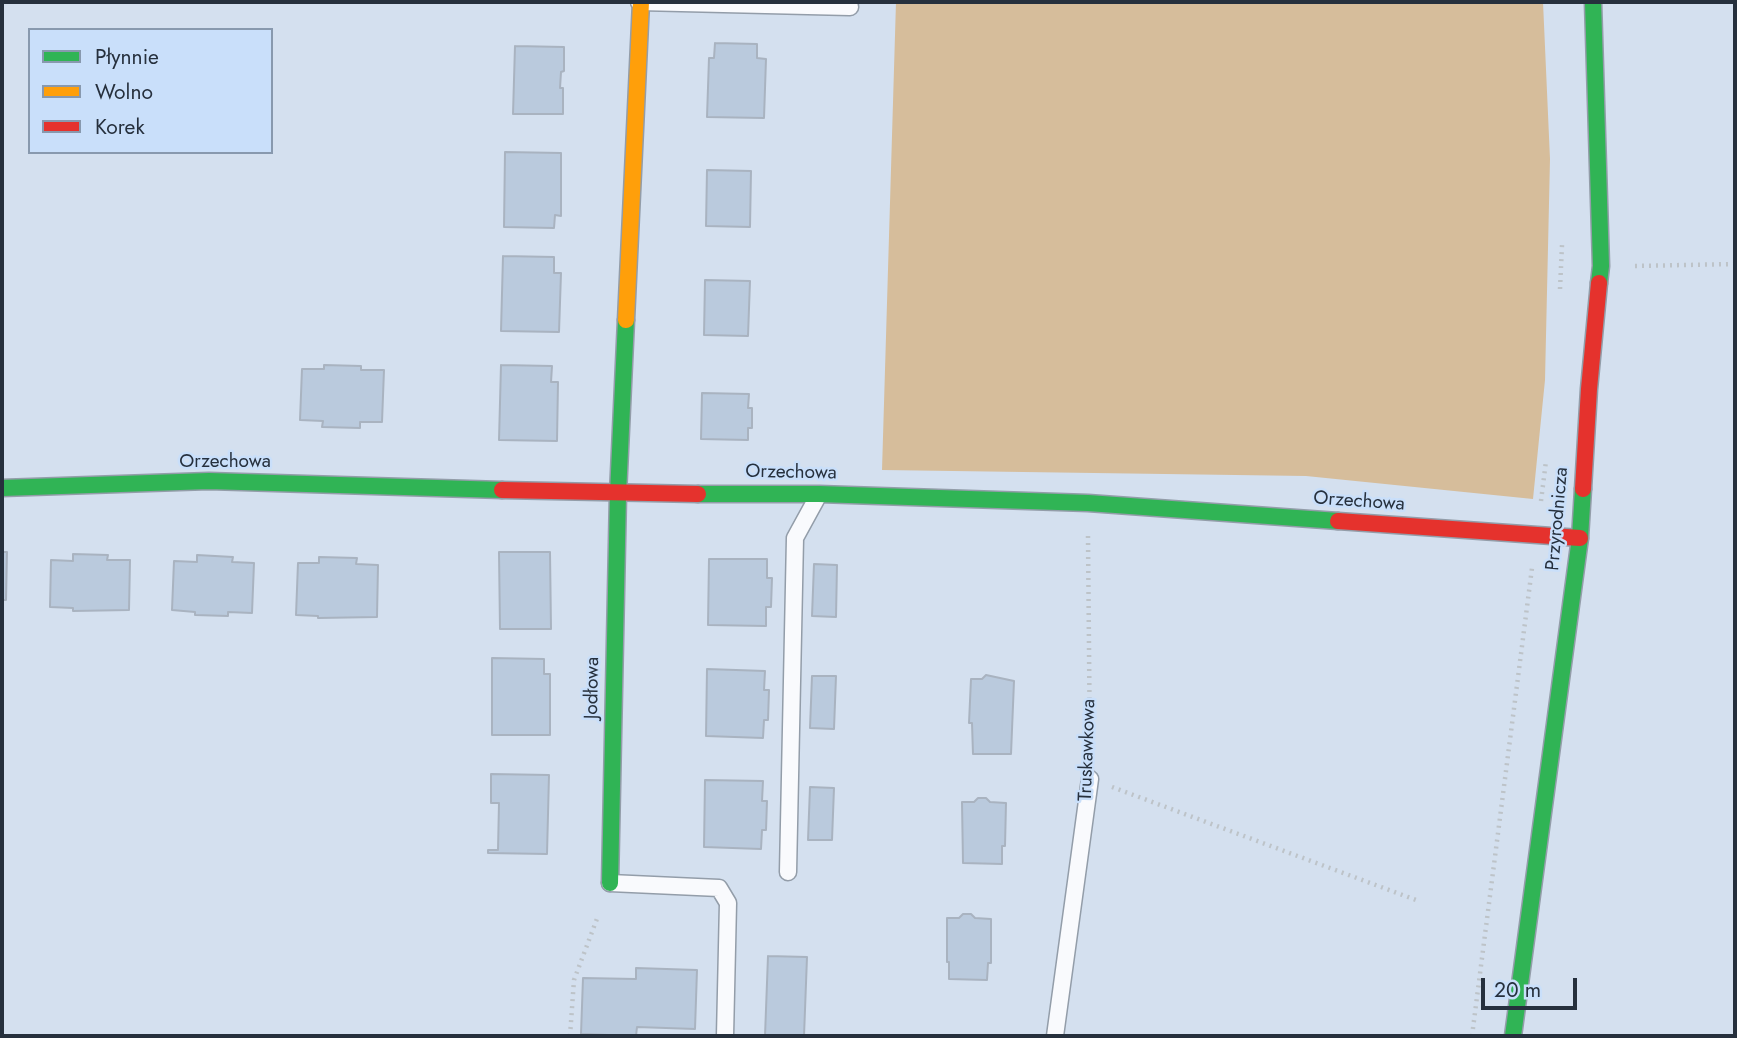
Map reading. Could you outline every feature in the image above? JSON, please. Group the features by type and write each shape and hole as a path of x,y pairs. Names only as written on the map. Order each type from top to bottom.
{"street":[{"name":"Jodłowa","path":"610,883 618,494 641,2"},
{"name":"Przyrodnicza","path":"1513,1036 1580,538 1589,389 1601,266 1593,2"},
{"name":"Orzechowa","path":"2,488 209,481 618,494 819,494 1088,503 1580,538"}],"lane":[{"path":"625,2 850,7"},
{"path":"788,872 795,538 819,494"},
{"name":"Truskawkowa","path":"1055,1036 1090,779"},
{"path":"610,883 719,888 728,903 725,1036"}],"path":[{"path":"1560,293 1562,237"},
{"path":"1601,266 1735,264"},
{"path":"1541,506 1547,454"},
{"name":"Truskawkowa","path":"1088,503 1090,779"},
{"path":"1472,1036 1533,563"},
{"path":"1090,779 1416,900"},
{"path":"570,1036 574,980 610,883"}],"shaded area":[{"path":"896,2 1543,2 1550,159 1545,380 1533,499 1306,476 882,470"}],"building":[{"path":"715,43 757,44 757,58 766,59 764,118 707,117 709,58 714,58"},
{"path":"515,46 564,47 564,71 561,72 560,88 563,88 563,114 513,114"},
{"path":"505,152 561,153 561,216 555,215 554,228 504,227"},
{"path":"707,170 751,171 750,227 706,226"},
{"path":"503,256 554,257 554,273 561,273 559,332 501,331"},
{"path":"705,280 750,281 748,336 704,335"},
{"path":"324,365 384,370 382,422 360,422 360,428 322,427 323,421 300,420 302,369 324,369"},
{"path":"501,365 552,366 551,382 558,382 557,441 499,440"},
{"path":"702,393 749,394 748,408 752,408 752,428 748,428 748,440 701,439"},
{"path":"2,552 7,552 6,600 2,600"},
{"path":"499,552 550,552 551,629 500,629"},
{"path":"73,554 108,555 107,560 130,560 129,610 73,611 73,608 50,607 51,560 73,561"},
{"path":"197,555 233,557 232,562 254,563 252,613 228,612 228,616 195,615 195,612 172,610 174,561 197,562"},
{"path":"319,557 357,558 356,564 378,565 377,617 318,618 296,615 298,563 319,563"},
{"path":"709,559 767,559 767,578 772,578 771,607 766,607 766,626 708,625"},
{"path":"814,564 837,565 836,617 812,616"},
{"path":"492,658 544,659 544,674 550,674 550,735 492,735"},
{"path":"707,669 765,671 764,690 769,690 768,720 764,720 763,738 706,736"},
{"path":"986,675 1014,681 1011,754 973,754 972,723 969,723 971,679 982,679"},
{"path":"812,676 836,676 834,729 810,728"},
{"path":"491,774 549,775 547,854 488,853 488,850 498,850 499,803 491,803"},
{"path":"705,780 763,781 762,801 767,801 766,830 762,830 761,849 704,847"},
{"path":"810,787 834,788 832,840 808,840"},
{"path":"978,798 1006,803 1002,864 963,863 962,802 974,802"},
{"path":"963,914 991,919 991,963 988,963 987,980 949,979 947,918 959,918"},
{"path":"768,956 807,957 804,1036 765,1036"},
{"path":"636,968 697,970 695,1029 637,1027 636,1036 581,1034 583,978 636,979"}],"traffic: fast":[{"path":"1593,2 1601,266 1599,283"},
{"path":"610,883 618,494 626,320"},
{"path":"2,488 209,481 502,490"},
{"path":"1513,1036 1580,538 1583,489"},
{"path":"698,494 819,494 1088,503 1338,521"}],"traffic: slow":[{"path":"626,320 641,2"}],"traffic: jam":[{"path":"1583,489 1599,283"},
{"path":"502,490 698,494"},
{"path":"1338,521 1580,538"}]}
